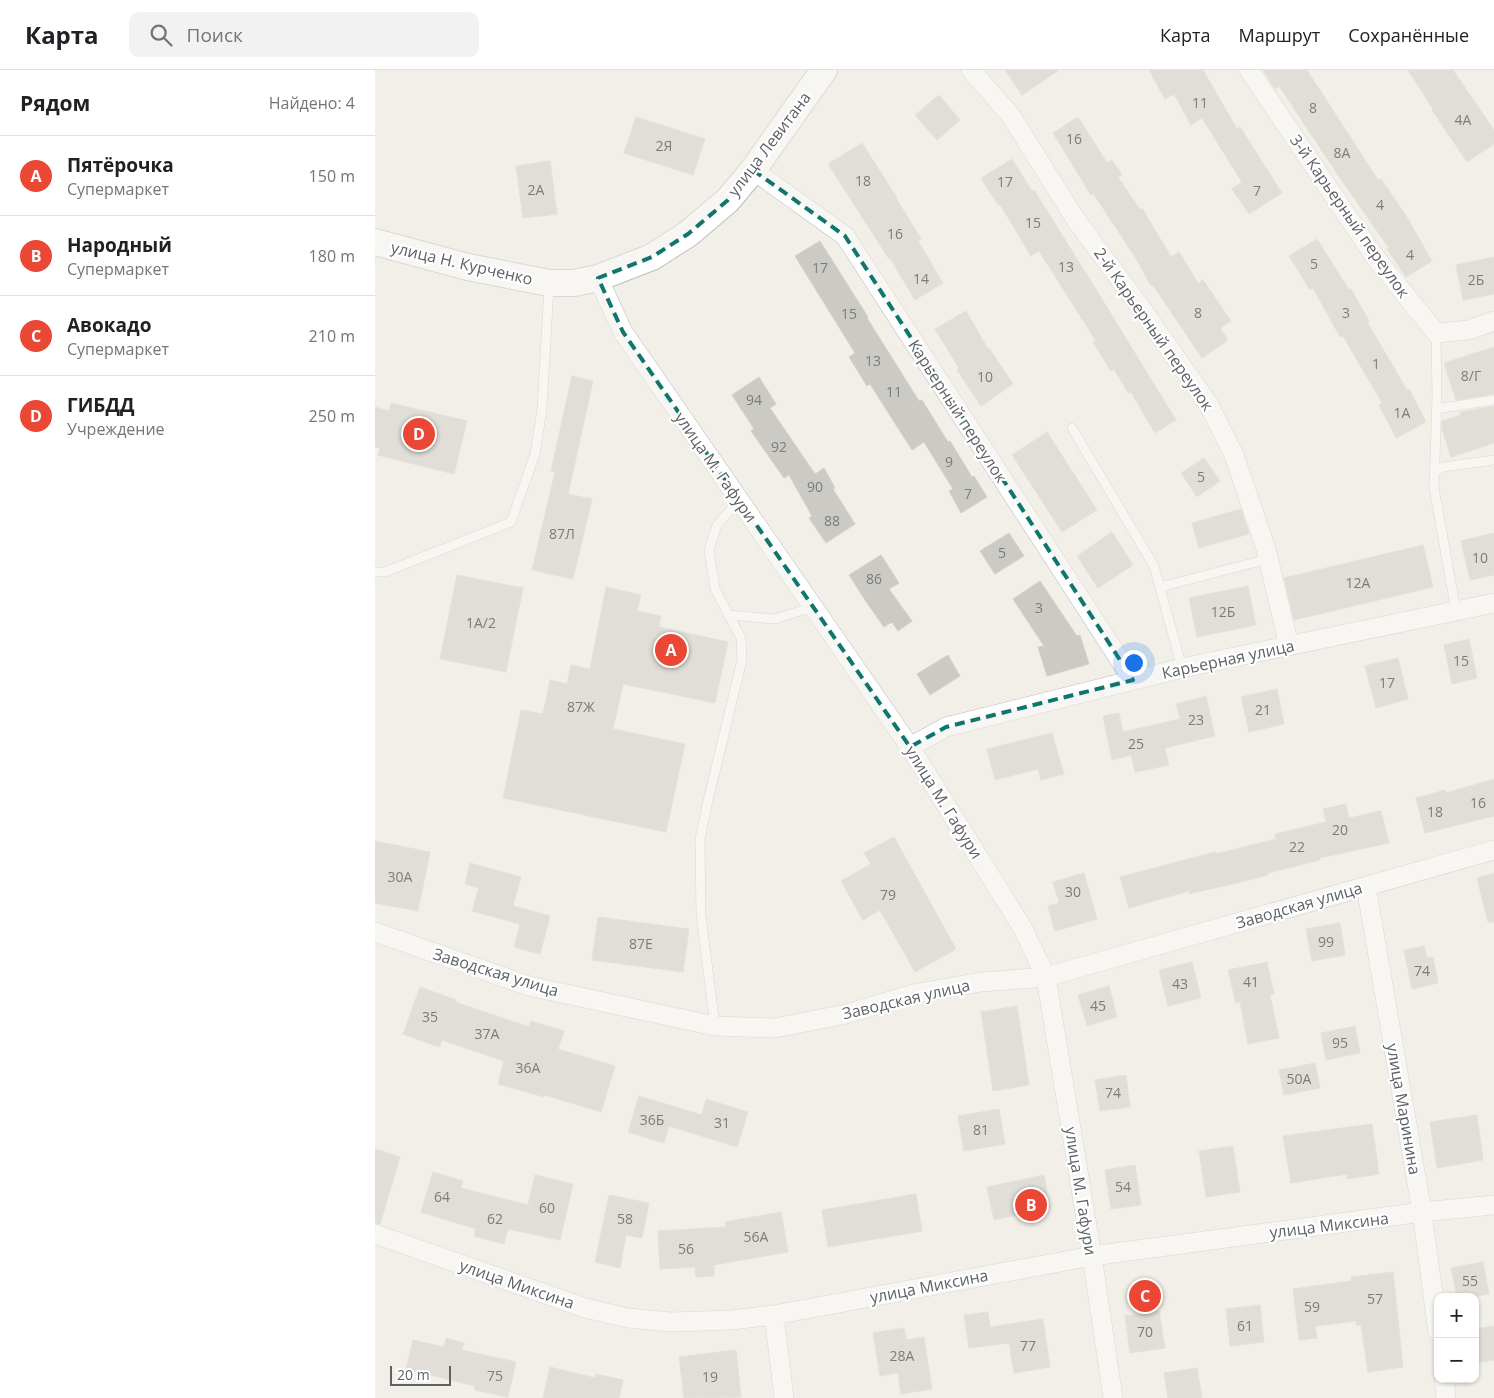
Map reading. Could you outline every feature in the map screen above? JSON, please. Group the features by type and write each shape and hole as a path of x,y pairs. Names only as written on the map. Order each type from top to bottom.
{"main road":[{"name":"улица Левитана","path":"549,283 575,283 598,278 652,257 688,234 728,200 753,170 824,70"},
{"name":"улица Н. Курченко","path":"377,246 549,283"}],"street":[{"name":"2-й Карьерный переулок","path":"971,70 1011,116 1076,220 1139,305 1209,405 1234,455 1269,559 1289,646"},
{"name":"3-й Карьерный переулок","path":"1249,70 1375,257 1436,334"},
{"name":"Карьерный переулок","path":"753,170 845,236 1133,680"},
{"name":"улица М. Гафури","path":"598,278 623,332 910,747 1023,927 1046,976 1092,1256 1113,1398"},
{"path":"1436,334 1469,330 1494,321"},
{"name":"Карьерная улица","path":"910,747 946,727 1133,680 1182,668 1494,603"},
{"name":"Заводская улица","path":"375,932 529,986 715,1026 775,1028 846,1014 913,994 981,982 1046,976 1494,850"},
{"name":"улица Маринина","path":"1366,886 1422,1212 1434,1302"},
{"name":"улица Миксина","path":"375,1234 585,1308 628,1318 671,1322 731,1320 774,1315 1092,1256 1422,1212 1494,1205"},
{"path":"774,1315 784,1398"},
{"path":"1444,1383 1446,1398"}],"lane":[{"path":"375,572 385,572 511,522 535,454 545,372 549,283"},
{"path":"1436,334 1434,488 1456,611"},
{"path":"1436,409 1494,400"},
{"path":"1072,428 1154,566 1182,668"},
{"path":"1434,472 1443,467 1494,460"},
{"path":"715,1026 701,915 700,839 742,660 741,638 715,589 709,550 717,526 739,500"},
{"path":"1160,587 1269,559"},
{"path":"728,615 775,619 813,607"}],"highlighted area":[{"path":"753,170 845,236 1133,680 946,727 910,747 623,332 598,278 652,257 688,234 728,200"}],"building":[{"path":"1005,70 1059,70 1022,95"},
{"path":"1149,70 1203,70 1237,129 1240,127 1282,193 1249,214 1232,189 1242,182 1202,118 1191,125 1174,94 1165,99"},
{"path":"1263,70 1307,70 1378,180 1381,179 1405,214 1432,261 1406,277 1387,249 1389,248 1279,86 1275,89"},
{"path":"1408,70 1453,70 1494,130 1494,144 1467,162"},
{"path":"939,95 960,120 937,140 915,115"},
{"path":"636,117 705,139 693,175 624,153"},
{"path":"1078,117 1107,163 1112,160 1122,175 1118,177 1140,210 1142,208 1171,257 1179,252 1198,283 1203,280 1231,321 1220,328 1228,340 1202,358 1153,285 1151,286 1135,257 1093,193 1091,195 1053,133"},
{"path":"862,143 921,239 918,241 943,283 915,300 890,258 828,164"},
{"path":"1012,159 1032,191 1034,190 1176,420 1155,433 1131,392 1128,393 1114,369 1111,371 1093,342 1096,341 1039,251 1031,256 1000,204 998,205 981,178"},
{"path":"550,161 557,214 523,218 516,166"},
{"path":"1317,239 1349,290 1351,289 1369,321 1367,322 1407,390 1409,389 1426,422 1396,438 1379,405 1382,403 1343,336 1340,337 1313,288 1310,290 1289,256"},
{"path":"820,241 919,401 922,400 948,442 950,441 987,497 961,513 949,491 953,489 924,442 912,450 870,384 867,386 849,357 855,353 795,256"},
{"path":"1494,257 1494,294 1463,300 1456,265"},
{"path":"966,311 988,349 1013,384 981,406 957,370 959,368 935,329"},
{"path":"1494,347 1494,394 1456,400 1444,363"},
{"path":"572,376 593,381 568,494 592,499 573,579 532,570 555,472 551,471"},
{"path":"759,377 776,404 770,408 815,474 824,468 835,488 833,489 855,524 826,543 809,518 812,516 789,475 784,478 751,431 754,429 732,395"},
{"path":"391,403 467,421 454,474 378,455 380,448 375,447 375,407 389,411"},
{"path":"1494,406 1494,443 1451,457 1442,429 1442,421 1461,415 1460,412"},
{"path":"1047,432 1097,510 1062,532 1012,455"},
{"path":"1204,458 1220,481 1197,497 1181,473"},
{"path":"1241,509 1249,534 1199,548 1192,523"},
{"path":"1112,532 1133,565 1098,588 1077,556"},
{"path":"1009,533 1024,556 995,574 980,551"},
{"path":"1494,533 1494,575 1470,580 1461,541"},
{"path":"1423,545 1433,587 1294,620 1284,578"},
{"path":"881,555 899,583 889,589 912,621 898,631 892,622 884,627 849,575"},
{"path":"457,575 523,588 506,672 440,659"},
{"path":"1040,581 1077,636 1080,635 1089,664 1047,676 1038,647 1044,646 1013,599"},
{"path":"1248,586 1256,625 1197,637 1189,598"},
{"path":"606,587 641,595 637,611 661,616 659,627 728,642 715,703 623,684 613,729 685,744 666,832 503,798 521,710 543,714 550,680 567,684 571,665 590,669"},
{"path":"1469,639 1477,678 1452,684 1444,645"},
{"path":"948,655 960,676 930,695 917,674"},
{"path":"1398,658 1408,699 1376,708 1365,666"},
{"path":"1277,689 1284,724 1249,732 1241,697"},
{"path":"1206,696 1215,736 1165,748 1169,765 1135,772 1131,755 1112,760 1103,716 1119,713 1123,732 1180,719 1176,704"},
{"path":"1052,733 1064,774 1041,780 1038,769 995,780 987,749"},
{"path":"1494,779 1494,816 1425,833 1416,798 1445,790 1446,793"},
{"path":"1346,804 1349,818 1381,811 1389,843 1319,858 1320,860 1268,873 1268,875 1189,894 1189,891 1129,908 1120,877 1215,852 1216,854 1276,839 1275,834 1326,822 1323,809"},
{"path":"894,837 956,949 915,972 880,910 863,920 841,881 871,864 864,853"},
{"path":"375,841 430,852 418,911 375,903"},
{"path":"470,863 521,877 513,906 550,916 540,954 514,947 520,924 472,911 479,888 465,884"},
{"path":"1084,873 1097,919 1055,931 1048,906 1059,903 1053,882"},
{"path":"1494,873 1494,922 1488,922 1477,878"},
{"path":"598,917 689,929 683,972 592,960"},
{"path":"1340,923 1345,955 1312,961 1306,929"},
{"path":"1424,946 1427,958 1433,957 1438,983 1412,989 1404,950"},
{"path":"1192,962 1201,998 1168,1006 1159,970"},
{"path":"1267,962 1274,994 1270,995 1279,1038 1248,1044 1240,1002 1236,1003 1228,970"},
{"path":"1109,986 1117,1017 1087,1026 1078,995"},
{"path":"420,987 456,1000 455,1002 529,1027 531,1021 564,1031 558,1049 615,1066 601,1112 545,1095 544,1097 498,1084 504,1061 442,1040 439,1047 403,1034"},
{"path":"1017,1006 1029,1085 993,1091 981,1012"},
{"path":"1355,1026 1360,1053 1326,1060 1321,1033"},
{"path":"1315,1063 1320,1088 1284,1095 1279,1070"},
{"path":"1126,1075 1130,1107 1100,1111 1095,1080"},
{"path":"639,1096 702,1115 706,1099 748,1112 737,1147 669,1126 664,1143 628,1132"},
{"path":"999,1109 1005,1144 964,1151 958,1116"},
{"path":"1477,1115 1483,1160 1437,1168 1430,1122"},
{"path":"1372,1124 1379,1174 1347,1179 1347,1174 1291,1183 1283,1136"},
{"path":"1233,1146 1240,1192 1206,1197 1199,1151"},
{"path":"375,1149 400,1157 380,1224 375,1223"},
{"path":"1135,1165 1141,1205 1111,1209 1105,1170"},
{"path":"433,1172 463,1181 461,1188 528,1205 535,1175 573,1184 560,1240 508,1229 504,1244 474,1236 476,1229 421,1212"},
{"path":"1044,1175 1050,1208 994,1220 987,1187"},
{"path":"916,1194 922,1231 828,1247 822,1210"},
{"path":"609,1195 649,1203 642,1238 626,1235 620,1268 595,1262"},
{"path":"781,1212 788,1252 714,1265 714,1276 696,1277 695,1267 660,1269 658,1231 726,1227 725,1222"},
{"path":"1483,1262 1489,1294 1479,1296 1479,1293 1456,1293 1451,1268"},
{"path":"1393,1272 1403,1367 1368,1372 1361,1325 1356,1325 1356,1321 1315,1326 1317,1338 1299,1340 1293,1289 1351,1281 1351,1277"},
{"path":"1260,1305 1264,1342 1230,1346 1226,1309"},
{"path":"1159,1311 1165,1348 1130,1353 1125,1316"},
{"path":"988,1312 990,1327 1043,1319 1050,1367 1014,1373 1009,1343 969,1348 964,1315"},
{"path":"1494,1326 1494,1360 1479,1362 1479,1328"},
{"path":"904,1328 906,1340 924,1337 932,1389 901,1394 898,1373 880,1376 873,1333"},
{"path":"446,1338 464,1343 462,1350 516,1362 508,1397 474,1390 475,1386 406,1369 413,1340 444,1347"},
{"path":"736,1350 741,1397 684,1398 679,1357"},
{"path":"550,1367 595,1378 596,1374 623,1380 619,1398 543,1398"},
{"path":"1197,1368 1202,1398 1168,1398 1164,1373"}],"place":[{"name":"ГИБДД","path":"419,434"},
{"name":"Пятёрочка","path":"671,650"},
{"name":"Народный","path":"1031,1205"},
{"name":"Авокадо","path":"1145,1296"}]}
